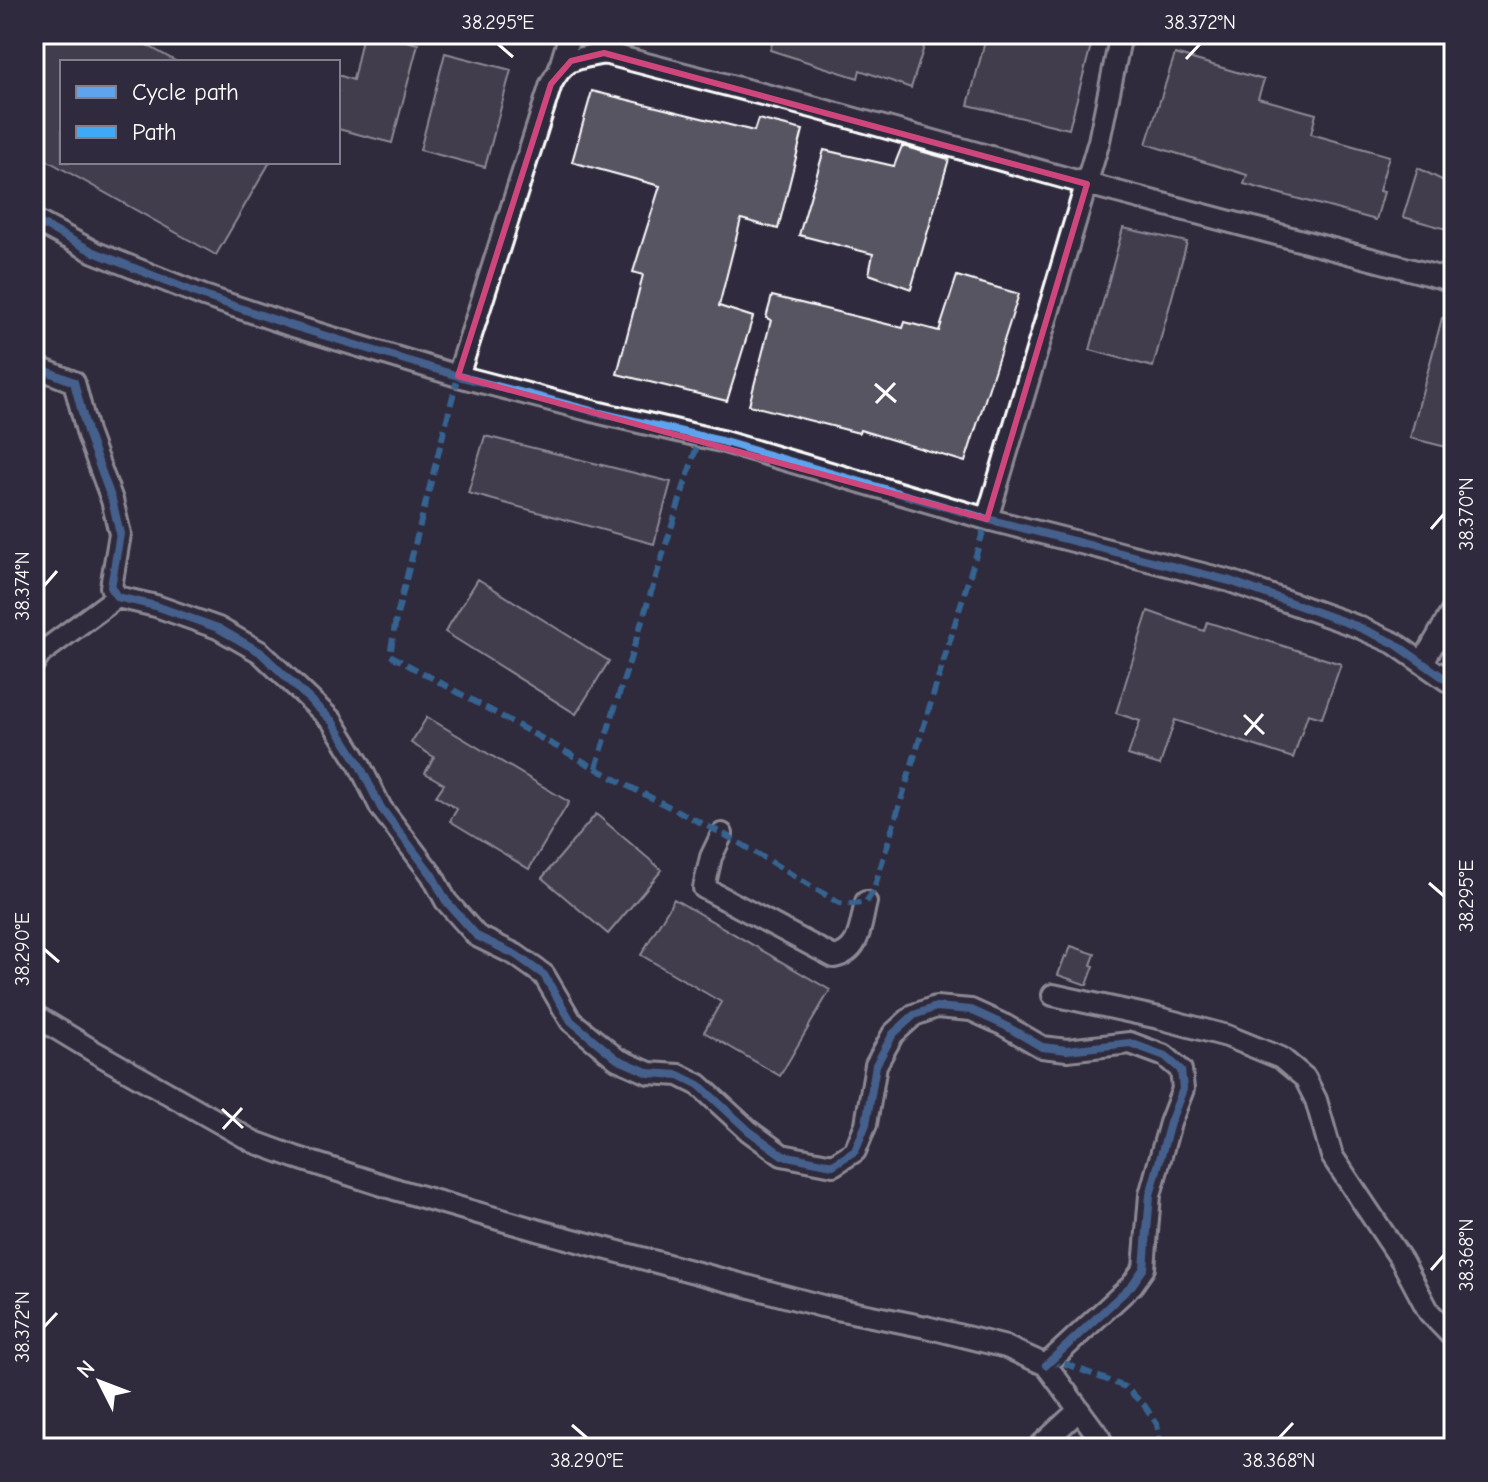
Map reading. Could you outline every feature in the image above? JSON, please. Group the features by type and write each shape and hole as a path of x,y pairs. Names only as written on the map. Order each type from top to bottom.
{"street":[{"path":"458,376 551,84 570,34"},
{"path":"987,519 1099,141 1121,34"},
{"path":"560,67 604,53 1454,281"},
{"path":"34,220 94,252 204,296 458,376 721,441 987,519 1230,581 1356,626 1394,643 1454,685"},
{"path":"34,366 74,382 120,534 111,587 117,597 156,606 218,628 260,652 332,721 359,764 381,808 432,875 446,901 477,936 516,955 544,975 571,1021 617,1059 649,1073 679,1075 699,1085 749,1131 782,1155 833,1165 855,1151 866,1124 876,1065 893,1034 914,1015 936,1007 971,1010 1042,1047 1067,1050 1130,1043 1165,1056 1181,1070 1183,1089 1150,1195 1144,1268 1132,1285 1046,1365"},
{"path":"34,663 41,653 117,597"},
{"path":"1423,662 1454,608"},
{"path":"722,834 711,857 704,888 834,957 846,954 854,946 866,902"},
{"path":"1053,995 1227,1036 1281,1058 1305,1078 1316,1100 1332,1156 1402,1261 1429,1312 1454,1338"},
{"path":"34,1015 254,1142 295,1157 526,1227 822,1306 1006,1347 1046,1365 1104,1448"},
{"path":"1038,1448 1079,1410"}],"highlighted area":[{"path":"604,53 1087,184 987,519 458,376 551,84 571,61"}],"building":[{"path":"34,34 127,34 173,60 60,60 60,164 269,164 216,255 34,153"},
{"path":"363,34 377,34 418,44 392,143 340,130 340,76 353,80"},
{"path":"775,34 928,34 911,88 860,70 858,78 770,50"},
{"path":"987,34 1094,34 1069,129 968,105"},
{"path":"445,53 511,70 485,167 420,150"},
{"path":"1175,54 1264,80 1258,98 1316,114 1311,134 1389,156 1379,191 1384,192 1376,220 1244,184 1247,175 1146,144"},
{"path":"592,91 754,131 758,119 803,130 778,229 741,219 719,306 753,317 727,401 617,374 643,275 633,272 660,186 572,162"},
{"path":"902,146 949,159 911,289 869,274 873,254 799,235 824,150 894,166"},
{"path":"1418,168 1454,186 1454,231 1403,217"},
{"path":"1123,228 1187,242 1153,367 1090,350"},
{"path":"957,276 1019,294 965,462 860,430 859,433 749,405 771,320 766,318 772,296 903,328 905,322 939,331"},
{"path":"1442,318 1454,321 1454,449 1410,438"},
{"path":"485,436 671,482 654,544 468,493"},
{"path":"478,579 609,661 576,714 445,632"},
{"path":"1148,611 1204,631 1207,622 1341,664 1322,718 1308,714 1293,758 1175,720 1160,765 1128,755 1140,721 1116,713"},
{"path":"427,717 569,802 529,869 450,821 457,809 436,796 444,784 425,773 434,757 411,743"},
{"path":"596,814 662,870 608,934 542,878"},
{"path":"674,899 830,990 780,1076 704,1032 721,1002 641,955"},
{"path":"1071,946 1095,954 1087,985 1058,975"}],"marked path":[{"path":"458,376 396,619 390,655 628,786 731,838 839,903 866,902 873,892 987,519"},
{"path":"596,768 700,436"},
{"path":"1047,1365 1061,1362 1125,1387 1144,1405 1157,1424 1161,1448"}],"cycle path":[{"path":"34,220 94,252 204,296 458,376 721,441 987,519 1230,581 1356,626 1394,643 1454,685"},
{"path":"34,366 74,382 120,534 111,587 117,597 156,606 218,628 260,652 332,721 359,764 381,808 432,875 446,901 477,936 516,955 544,975 571,1021 617,1059 649,1073 679,1075 699,1085 749,1131 782,1155 833,1165 855,1151 866,1124 876,1065 893,1034 914,1015 936,1007 971,1010 1042,1047 1067,1050 1130,1043 1165,1056 1181,1070 1183,1089 1150,1195 1144,1268 1132,1285 1046,1365"}]}
